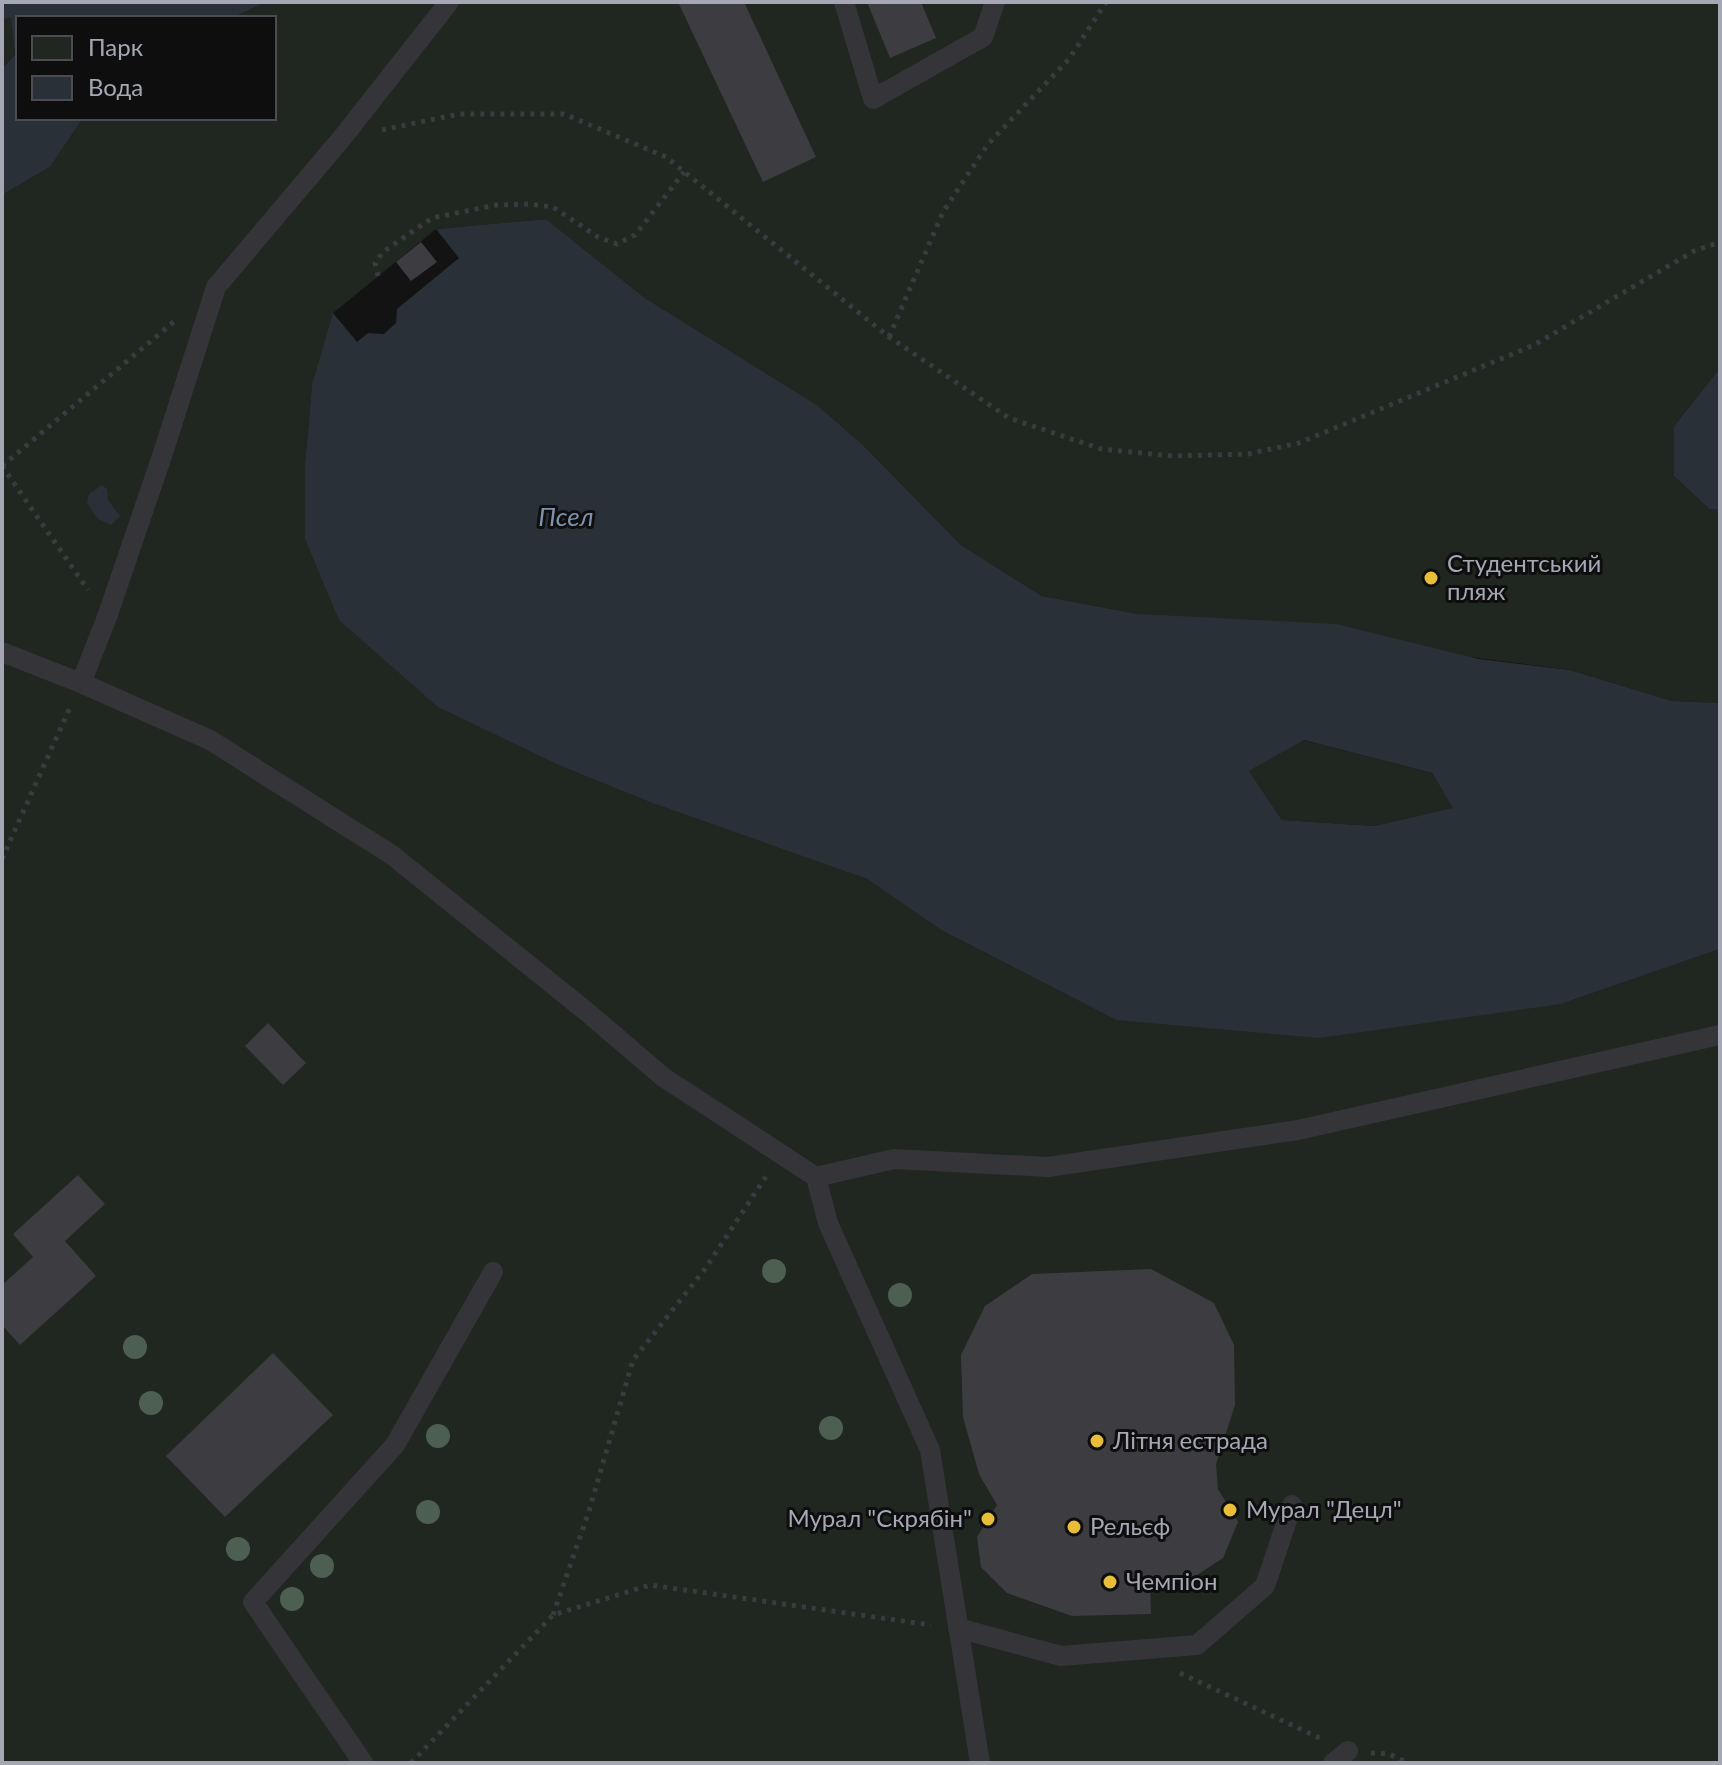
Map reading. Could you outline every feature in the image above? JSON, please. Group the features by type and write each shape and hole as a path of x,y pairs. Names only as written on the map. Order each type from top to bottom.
{"lane":[{"path":"81,683 162,456 216,287 342,138 449,2"},
{"path":"844,2 873,99 983,37 995,2"},
{"path":"2,652 210,740 392,855 663,1077 816,1177 828,1223 930,1450 980,1763"},
{"path":"816,1177 894,1159 1048,1167 1298,1130 1720,1035"},
{"path":"363,1763 253,1602 395,1445 493,1272"},
{"path":"958,1628 1061,1656 1197,1645 1265,1586 1292,1505"}],"path":[{"path":"889,337 943,212 988,144 1069,59 1106,2"},
{"path":"342,138 459,114 564,114 666,157 889,337 1009,418 1101,449 1172,456 1248,454 1299,443 1534,345 1694,251 1720,242"},
{"path":"378,276 375,263 383,252 432,218 496,205 553,207 598,237 617,244 635,235 684,172"},
{"path":"107,617 2,466 180,316"},
{"path":"2,859 81,683"},
{"path":"411,1763 553,1615 589,1511 633,1360 705,1269 780,1155"},
{"path":"553,1615 650,1585 958,1628"},
{"path":"1173,1670 1341,1757 1389,1754 1408,1763"}],"green space":[{"path":"266,2 1720,2 1720,368 1674,426 1674,476 1709,509 1720,510 1720,703 1672,701 1570,670 1138,614 1042,596 961,545 862,444 817,405 645,298 546,219 436,229 421,242 312,385 305,464 305,539 563,767 652,803 867,879 941,930 1116,1020 1561,1004 1720,949 1720,1763 2,1763 2,195 50,167 82,120 276,120 276,16 236,16"},
{"path":"11,17 15,55 2,68 2,19"},
{"path":"1303,740 1432,773 1454,808 1374,826 1282,820 1249,771"}],"water":[{"path":"2,2 266,2 236,16 16,16 16,120 82,120 50,167 2,195 2,68 15,55 11,18 2,19"},
{"name":"Псел","path":"546,219 645,298 817,405 862,444 961,545 1042,596 1138,614 1336,624 1479,659 1570,670 1672,701 1720,703 1720,949 1561,1004 1319,1038 1116,1020 941,930 867,879 652,803 563,767 438,707 339,620 305,539 305,464 312,385 333,313 436,229","holes":["1304,740 1432,773 1453,808 1374,826 1282,820 1249,771"]},
{"path":"1720,368 1720,510 1709,509 1674,476 1674,426"},
{"path":"102,485 120,516 111,525 98,519 87,503 89,494"}],"pier":[{"path":"436,229 459,258 397,309 396,323 384,334 368,333 357,342 333,313"}],"building":[{"path":"678,2 744,2 816,157 763,182"},
{"path":"867,2 921,2 936,38 890,58"},
{"path":"421,242 437,262 411,281 396,262"},
{"path":"268,1023 306,1063 283,1085 245,1046"},
{"path":"78,1175 105,1204 65,1241 96,1276 20,1345 2,1325 2,1285 33,1257 13,1234"},
{"name":"Літня естрада","path":"1151,1269 1214,1303 1234,1345 1235,1405 1216,1464 1218,1489 1238,1522 1223,1558 1194,1577 1150,1586 1151,1614 1072,1616 1007,1593 981,1567 977,1537 997,1505 979,1474 963,1417 961,1355 985,1306 1032,1274"},
{"path":"273,1353 333,1415 225,1517 166,1456"}],"place":[{"name":"Студентський пляж","path":"1431,578"},
{"name":"Літня естрада","path":"1097,1441"},
{"name":"Мурал \"Децл\"","path":"1230,1510"},
{"name":"Мурал \"Скрябін\"","path":"988,1519"},
{"name":"Рельєф","path":"1074,1527"},
{"name":"Чемпіон","path":"1110,1582"}]}
